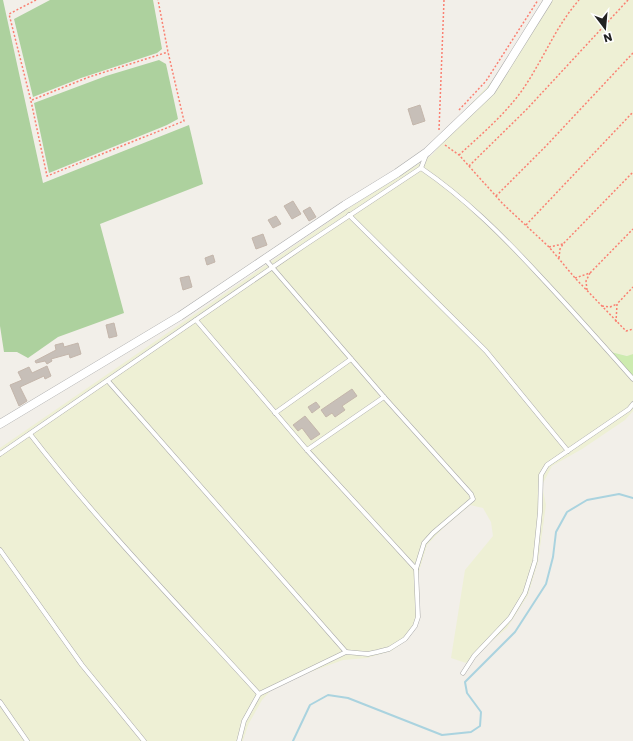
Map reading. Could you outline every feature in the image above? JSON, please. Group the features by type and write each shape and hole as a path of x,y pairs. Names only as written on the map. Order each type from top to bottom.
{"street":[{"path":"0,424 180,316 427,152 492,91 548,0"}],"lane":[{"path":"0,454 272,267 421,168 427,152"},
{"path":"421,168 443,183 471,207 520,254 633,379"},
{"path":"349,215 486,351 568,451"},
{"path":"239,741 244,721 259,694 346,652 368,654 389,649 405,639 415,626 418,617 416,569 424,543 447,520 471,502 473,496 384,397 265,259"},
{"path":"196,320 307,450 416,569"},
{"path":"276,413 351,359"},
{"path":"108,381 346,652"},
{"path":"307,450 384,397"},
{"path":"463,673 474,656 510,618 526,593 535,561 540,512 541,475 547,465 583,442 629,409 633,404"},
{"path":"30,434 53,464 104,522 259,694"},
{"path":"0,550 82,665 144,741"},
{"path":"0,702 27,741"}],"path":[{"path":"36,0 9,14 31,101 47,176 184,121 158,0"},
{"path":"444,0 439,141 460,154 503,204 549,247 575,278 626,332 633,329"},
{"path":"455,114 486,81 538,0"},
{"path":"460,154 510,104 527,84 560,24 579,0"},
{"path":"469,166 527,109 628,0"},
{"path":"31,101 82,80 168,52"},
{"path":"496,196 546,146 633,53"},
{"path":"526,225 633,112"},
{"path":"439,131 444,126"},
{"path":"559,258 562,244 633,172"},
{"path":"587,290 586,281 590,273 633,229"},
{"path":"549,247 562,244"},
{"path":"575,278 590,273"},
{"path":"601,306 610,307 617,304 633,287"},
{"path":"616,322 617,304"}],"green space":[{"path":"0,0 3,0 43,183 189,125 203,184 100,224 124,313 58,337 28,358 17,352 4,352 0,326"},
{"path":"50,0 153,0 162,49 157,53 81,78 33,97 14,19"},
{"path":"545,0 633,0 633,354 628,356 612,352 633,378 633,411 625,420 582,449 552,466 542,485 546,505 538,562 528,595 507,628 466,663 451,658 465,570 493,536 491,522 483,508 470,505 443,528 427,545 416,581 418,619 407,640 391,651 367,658 343,660 277,684 262,700 248,725 243,741 0,741 0,448 346,210 432,155 437,149 446,131 494,79"},
{"path":"159,60 166,64 178,119 167,125 49,173 34,103 106,76"},
{"path":"611,352 627,356 633,354 633,378"}],"building":[{"path":"420,105 425,121 413,125 408,109"},
{"path":"293,201 301,214 292,219 284,206"},
{"path":"310,207 316,217 309,221 303,211"},
{"path":"276,216 281,224 273,228 268,220"},
{"path":"263,234 267,245 256,249 252,238"},
{"path":"213,255 215,262 207,265 205,258"},
{"path":"189,276 192,287 183,290 180,278"},
{"path":"114,323 117,336 109,338 106,325"},
{"path":"63,343 64,347 78,343 81,354 70,358 69,354 51,359 52,361 47,364 45,361 36,363 35,361 56,350 55,345"},
{"path":"47,366 51,376 45,379 44,376 20,387 27,401 19,406 10,385 22,380 18,372 29,367 32,373"},
{"path":"352,389 357,396 342,406 345,410 335,417 332,413 326,417 321,410"},
{"path":"316,402 320,407 312,413 308,407"},
{"path":"305,416 320,434 311,440 302,428 298,431 293,425"}],"waterway":[{"path":"293,741 310,705 328,695 348,698 442,735 471,732 480,726 481,712 467,693 465,682 515,632 546,584 553,557 556,532 567,512 587,500 619,494 633,498"}]}
